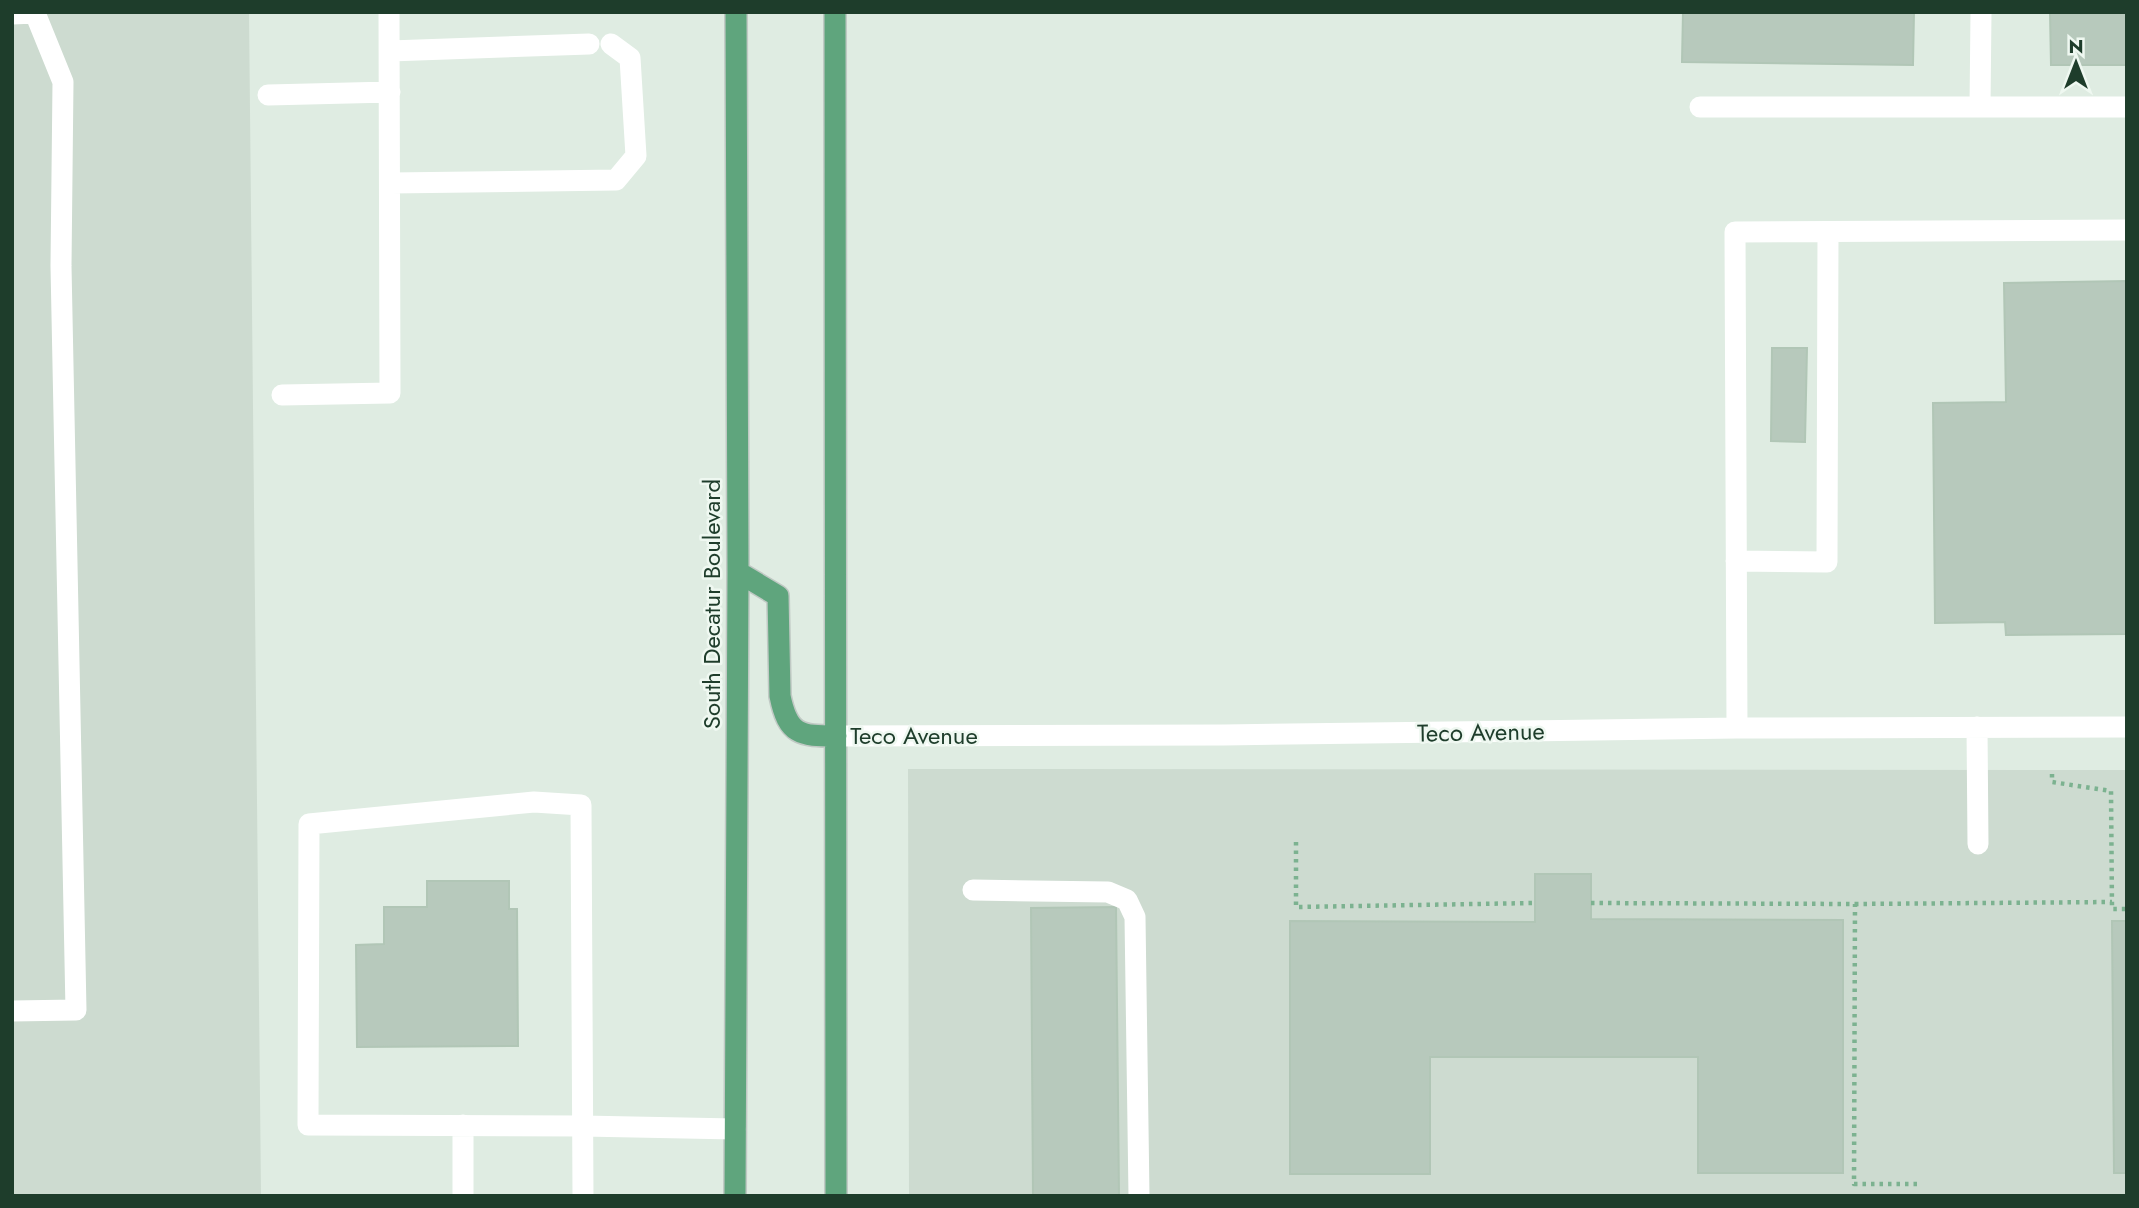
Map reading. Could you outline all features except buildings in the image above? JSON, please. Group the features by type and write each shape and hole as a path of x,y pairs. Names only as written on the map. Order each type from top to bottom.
{"main road":[{"name":"South Decatur Boulevard","path":"735,1196 738,572 736,12"},
{"path":"835,12 836,1196"},
{"path":"738,572 778,596 782,709 799,733 808,736 836,736"}],"street":[{"path":"282,395 390,393 389,12"},
{"path":"1980,107 1981,12"},
{"path":"12,14 35,13 63,82 61,266 76,1010 12,1011"},
{"path":"390,51 589,44"},
{"path":"391,183 616,180 636,156 630,58 611,44"},
{"path":"268,95 390,92"},
{"path":"1700,107 2127,107"},
{"path":"1737,728 1735,232 2127,230"},
{"path":"1736,561 1827,562 1828,232"},
{"path":"1977,727 1978,844"},
{"name":"Teco Avenue","path":"836,736 2127,727"},
{"path":"583,1196 583,1126 581,805 534,802 309,824 308,1125 583,1126 735,1129"},
{"path":"973,890 1108,892 1127,900 1135,917 1139,1196"},
{"path":"463,1125 463,1196"}],"path":[{"path":"2052,774 2052,782 2110,791 2112,909 2127,909"},
{"path":"1296,842 1296,907 1535,904"},
{"path":"1591,904 2112,902"},
{"path":"1855,904 1854,1184 1918,1184"}],"shaded area":[{"path":"12,12 249,12 261,1196 12,1196"},
{"path":"908,769 2127,770 2127,1196 909,1196"}]}
